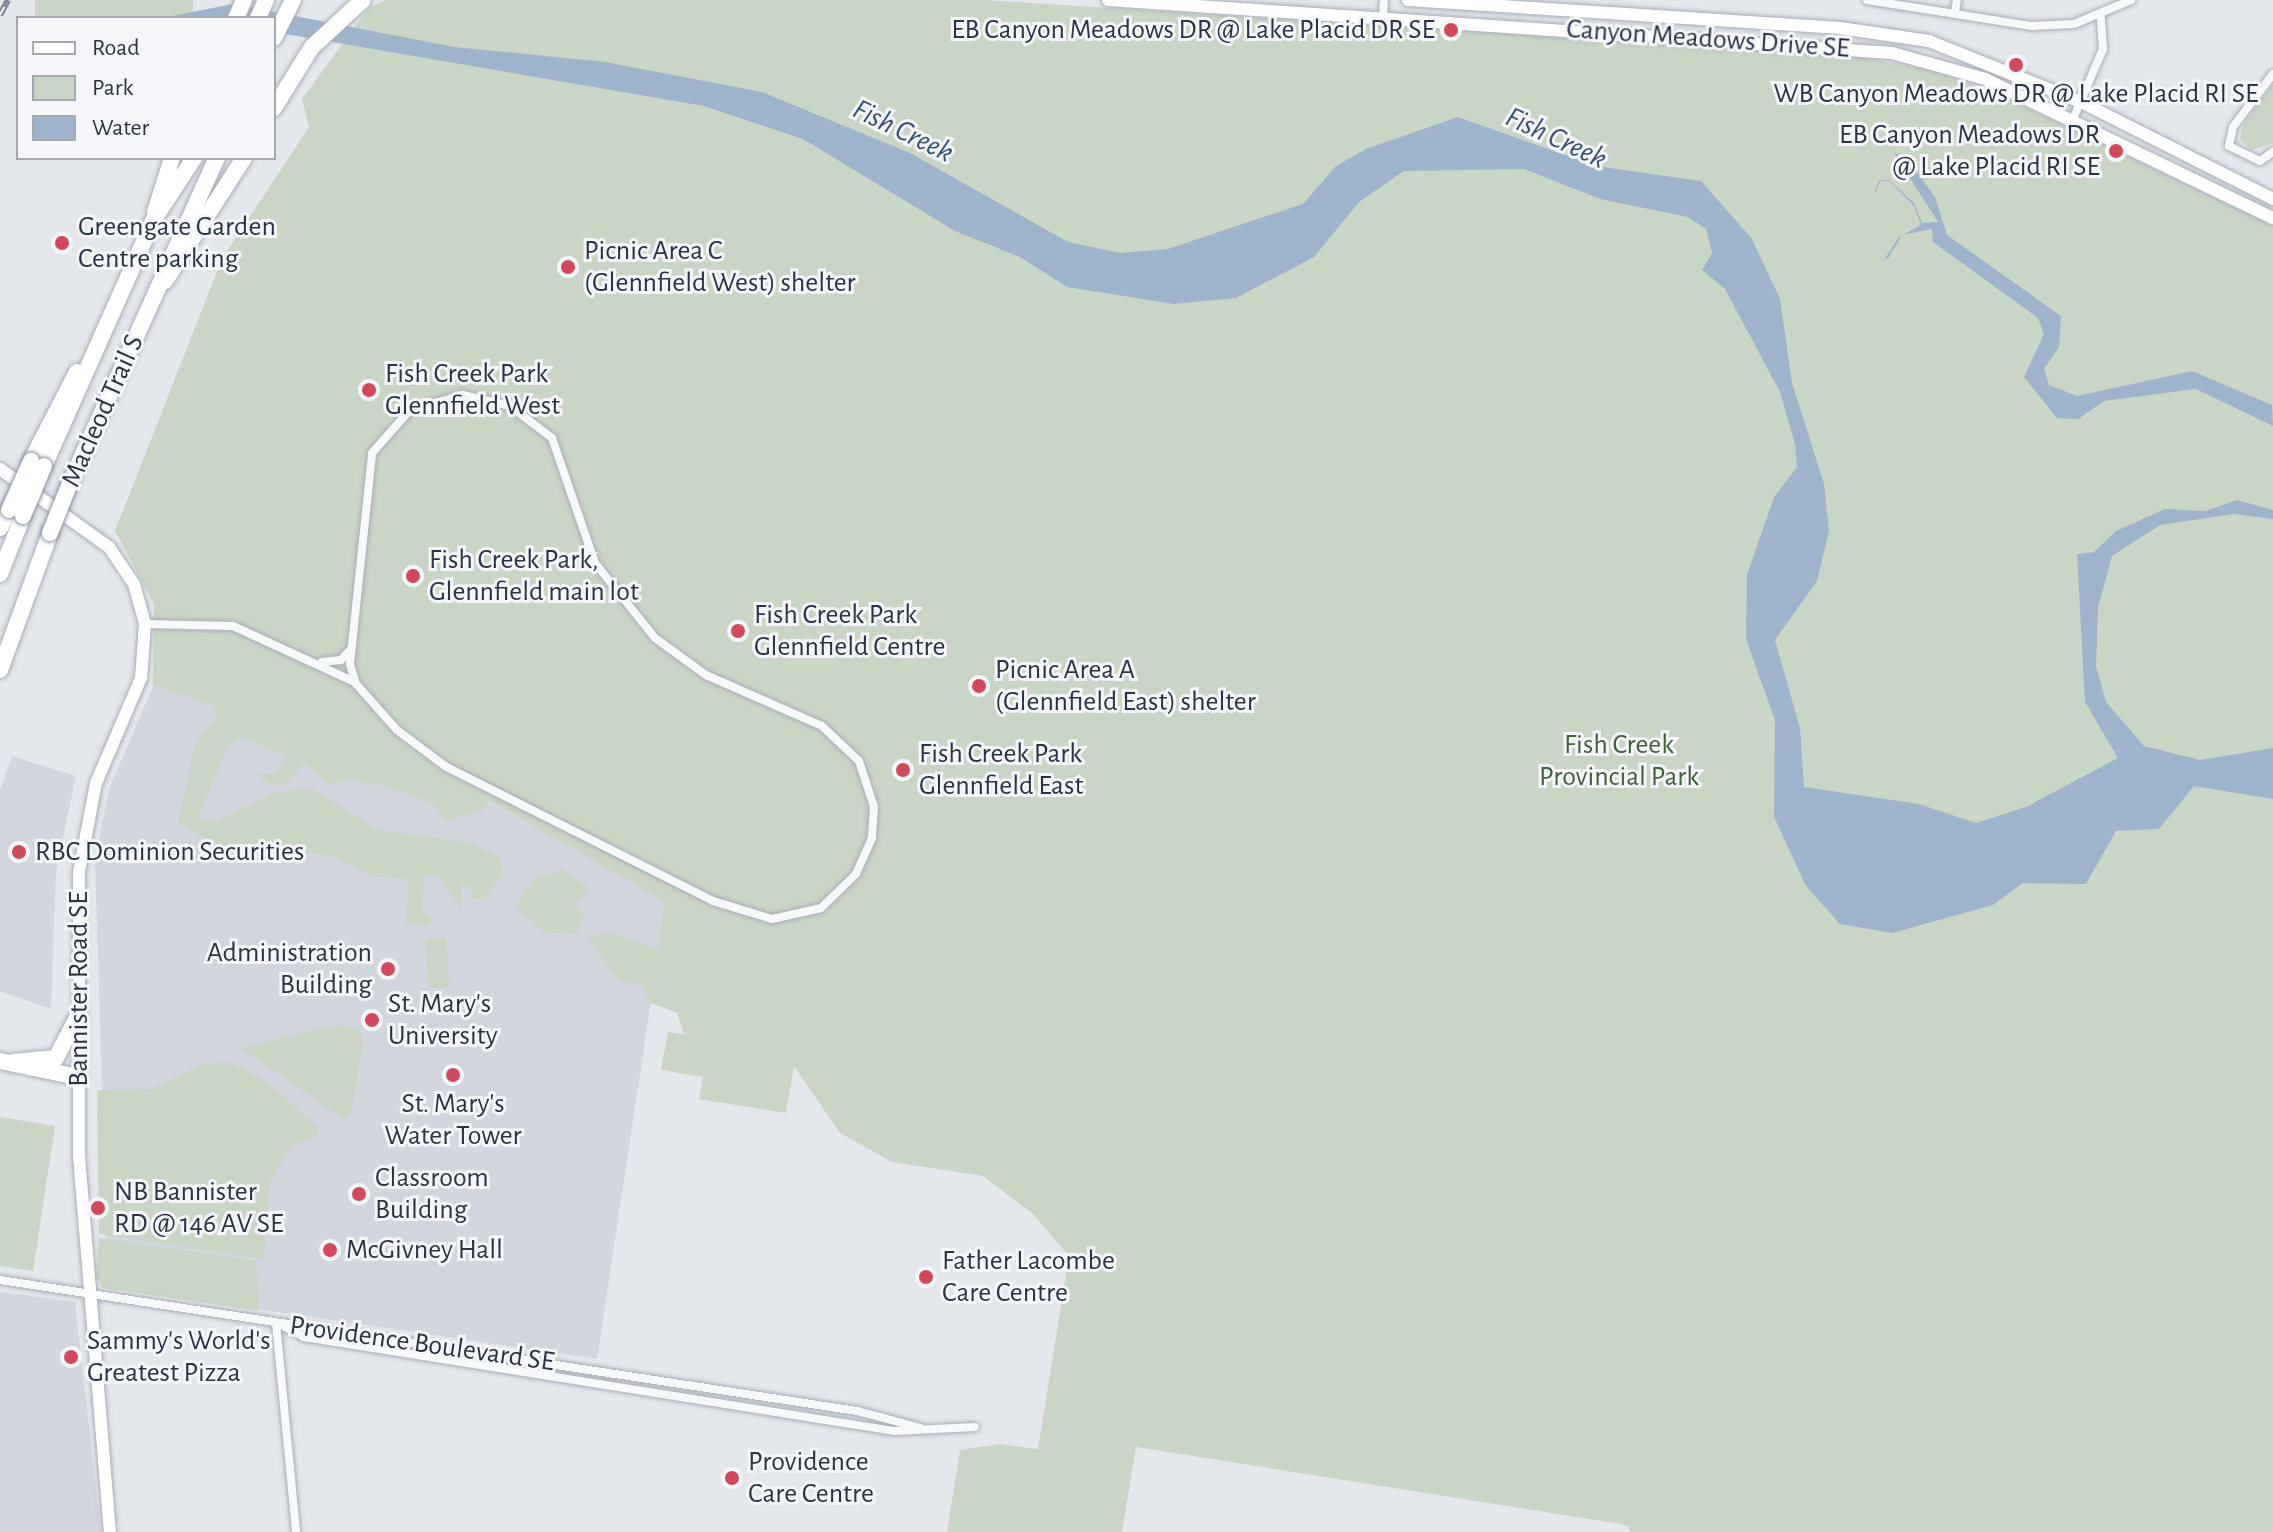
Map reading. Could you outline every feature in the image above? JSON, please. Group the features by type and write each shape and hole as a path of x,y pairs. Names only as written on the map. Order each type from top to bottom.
{"highway":[{"path":"276,34 293,0"},
{"path":"276,104 319,39 363,0"},
{"path":"153,221 171,160"},
{"name":"Macleod Trail S","path":"0,574 16,513 38,464 153,221 193,160"},
{"name":"Macleod Trail S","path":"0,670 70,483 216,160"},
{"path":"158,288 179,268 243,160"},
{"path":"0,528 16,513"},
{"path":"6,1062 56,1058 79,1014"},
{"path":"6,1062 78,1077"}],"main road":[{"name":"Canyon Meadows Drive SE","path":"1108,0 1892,53 1956,68 2073,119 2273,218"},
{"name":"Canyon Meadows Drive SE","path":"1408,0 1896,35 1962,50 2081,102 2273,199"},
{"path":"0,469 44,500"},
{"path":"0,478 44,500"},
{"name":"Bannister Road SE","path":"44,500 109,547 134,584 145,624 141,678 84,827 78,1077 86,1295 110,1532"}],"street":[{"path":"1383,17 1384,0"},
{"path":"1867,0 2032,26 2101,17 2131,0"},
{"path":"1955,12 1957,0"},
{"path":"2073,119 2103,49 2101,17"},
{"path":"2273,74 2233,127 2229,146 2260,161 2273,152"},
{"path":"145,624 233,626 313,661 356,684 397,730 445,766 741,913 786,919 814,912 847,886 868,853 874,807 859,761 822,726 706,675 642,625 595,563 558,447 510,406 444,397 409,411 380,438 363,494 353,641 356,684"},
{"path":"313,661 341,660 353,641"},
{"path":"0,1280 276,1323 296,1532"},
{"name":"Providence Boulevard SE","path":"276,1323 842,1408 921,1428"},
{"name":"Providence Boulevard SE","path":"276,1323 304,1337 894,1431 975,1427"}],"shaded area":[{"name":"St. Mary's University","path":"154,684 463,787 666,902 597,1359 108,1287 95,858 109,789"},
{"path":"12,756 76,776 56,872 51,1009 0,991 0,791"},
{"path":"0,1292 75,1302 101,1532 0,1532"}],"green space":[{"path":"35,0 193,0 193,16 35,16"},
{"name":"Fish Creek Provincial Park","path":"385,0 985,0 1854,56 1931,70 1994,92 2273,226 2273,1532 1631,1532 1627,1525 1136,1447 1122,1532 947,1532 960,1450 999,1444 1038,1449 1069,1256 1033,1214 983,1176 892,1162 840,1133 794,1066 786,1113 699,1099 703,1077 661,1070 668,1032 684,1034 677,1013 649,1002 644,986 619,980 588,940 605,932 658,949 665,902 489,801 483,810 446,820 433,803 381,785 348,779 329,785 304,763 284,786 270,784 257,774 275,774 285,756 241,737 228,746 198,817 216,822 275,793 311,788 378,830 472,843 500,858 503,874 484,898 471,898 473,887 461,885 462,910 440,877 424,875 422,910 433,921 426,926 406,923 409,879 371,876 328,855 216,844 178,823 195,745 217,718 215,706 153,685 154,604 115,531 222,259 309,127 302,99 368,9"},
{"path":"2273,84 2273,143 2251,150 2240,139 2243,125"},
{"path":"562,869 589,888 574,905 584,916 576,934 544,932 516,906 532,881"},
{"path":"446,938 449,987 428,988 425,939"},
{"path":"338,1025 359,1028 363,1041 351,1113 343,1119 241,1048"},
{"path":"228,1062 264,1079 317,1127 318,1135 292,1145 270,1181 264,1259 99,1234 97,1090 151,1089 200,1065"},
{"path":"0,1117 55,1126 33,1271 0,1266"},
{"path":"99,1238 256,1261 259,1311 103,1288 96,1276"}],"water":[{"path":"233,4 454,47 605,62 762,92 910,153 1068,242 1120,253 1168,249 1303,204 1336,166 1366,149 1458,117 1596,166 1701,181 1752,239 1780,299 1792,383 1824,484 1829,531 1817,581 1775,640 1800,728 1804,787 1919,804 1976,823 2028,806 2118,758 2085,702 2077,554 2094,552 2116,531 2165,509 2206,511 2237,500 2273,510 2273,519 2234,514 2160,525 2112,556 2098,607 2096,666 2106,702 2144,746 2200,760 2273,748 2273,799 2194,786 2159,829 2116,831 2086,884 2023,883 1993,905 1892,933 1840,924 1806,886 1774,817 1775,720 1746,639 1747,575 1774,497 1797,467 1795,444 1780,392 1725,289 1702,270 1712,253 1706,229 1688,217 1600,199 1524,169 1404,171 1359,202 1314,257 1236,298 1174,304 1067,287 1020,257 955,231 803,139 704,106 276,32 276,16 172,16"},
{"path":"1894,153 1907,158 1935,197 1947,235 2061,316 2059,347 2044,369 2049,385 2077,396 2192,371 2272,405 2273,426 2196,389 2104,401 2078,419 2057,418 2024,377 2044,334 2038,318 1933,242 1932,229 1903,235 1921,225 1914,206 1889,181 1880,181 1875,192 1879,180 1889,180 1914,203 1922,223 1938,222"},
{"path":"1902,236 1889,257 1884,260 1899,237"}],"railway":[{"path":"0,15 8,0"}],"place":[{"name":"EB Canyon Meadows DR @ Lake Placid DR SE","path":"1451,30"},
{"name":"WB Canyon Meadows DR @ Lake Placid RI SE","path":"2016,65"},
{"name":"EB Canyon Meadows DR @ Lake Placid RI SE","path":"2116,151"},
{"name":"Greengate Garden Centre parking","path":"62,243"},
{"name":"Picnic Area C (Glennfield West) shelter","path":"568,267"},
{"name":"Fish Creek Park Glennfield West","path":"369,390"},
{"name":"Fish Creek Park, Glennfield main lot","path":"413,576"},
{"name":"Fish Creek Park Glennfield Centre","path":"738,631"},
{"name":"Picnic Area A (Glennfield East) shelter","path":"979,686"},
{"name":"Fish Creek Park Glennfield East","path":"903,770"},
{"name":"RBC Dominion Securities","path":"19,852"},
{"name":"Administration Building","path":"388,969"},
{"name":"St. Mary's University","path":"372,1020"},
{"name":"St. Mary's Water Tower","path":"453,1075"},
{"name":"Classroom Building","path":"359,1194"},
{"name":"NB Bannister RD @ 146 AV SE","path":"98,1208"},
{"name":"McGivney Hall","path":"330,1250"},
{"name":"Father Lacombe Care Centre","path":"926,1277"},
{"name":"Sammy's World's Greatest Pizza","path":"71,1357"},
{"name":"Providence Care Centre","path":"732,1478"}],"water label":[{"name":"Fish Creek","path":"903,131"},
{"name":"Fish Creek","path":"1556,138"}]}
